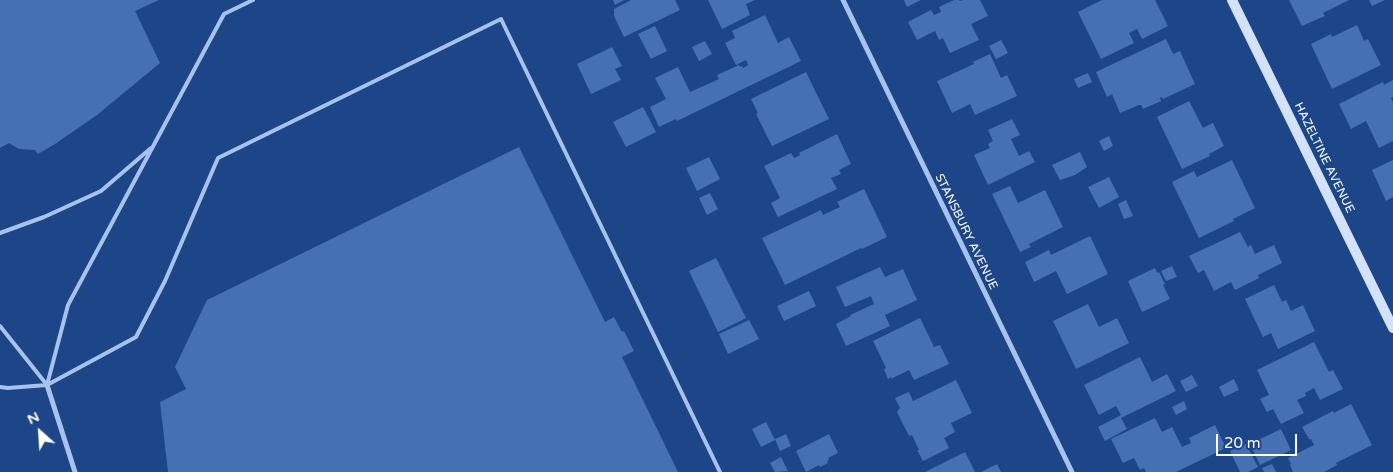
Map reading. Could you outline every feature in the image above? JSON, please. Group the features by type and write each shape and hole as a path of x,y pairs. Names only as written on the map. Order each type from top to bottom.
{"street":[{"name":"STANSBURY AVENUE","path":"842,0 1072,472"},
{"name":"HAZELTINE AVENUE","path":"1232,0 1393,328"},
{"path":"46,384 75,472"}],"lane":[{"path":"46,384 68,305 224,14 253,0"},
{"path":"0,387 8,388 46,384 136,337 165,281 218,158 501,19 720,472"},
{"path":"0,233 44,217 101,191 154,146"},
{"path":"0,326 46,384"}],"building":[{"path":"0,0 159,0 135,11 160,63 97,115 38,154 35,150 19,149 9,143 0,148"},
{"path":"613,0 624,0 615,5"},
{"path":"631,0 675,0 680,10 624,37 614,16 614,9"},
{"path":"708,0 755,0 746,4 750,15 722,29"},
{"path":"904,0 921,0 907,7"},
{"path":"954,0 980,0 988,16 971,24 979,40 950,53 943,38 939,40 935,31 917,40 908,22 931,10 934,15 941,12 939,7"},
{"path":"1102,0 1155,0 1168,26 1142,39 1137,29 1129,33 1134,43 1101,59 1078,12"},
{"path":"1289,0 1349,0 1323,13 1325,16 1302,26"},
{"path":"1369,0 1385,0 1372,6"},
{"path":"765,15 778,43 789,37 801,61 677,121 676,119 659,127 650,107 666,99 655,78 678,67 690,92 719,79 717,75 739,65 743,68 748,65 746,60 736,65 725,43 735,38 732,31"},
{"path":"1357,25 1364,41 1368,39 1381,65 1332,89 1311,44 1331,34 1332,37"},
{"path":"655,26 667,51 651,59 638,34"},
{"path":"1166,39 1173,54 1180,51 1195,84 1163,99 1162,97 1160,98 1161,101 1143,109 1139,105 1120,113 1112,94 1107,97 1096,72"},
{"path":"1001,40 1008,53 996,59 989,46"},
{"path":"705,41 712,54 699,61 692,47"},
{"path":"612,47 622,66 615,69 621,80 591,94 577,64"},
{"path":"990,54 1001,78 1007,75 1017,96 975,115 970,104 952,113 937,81 974,64 973,62"},
{"path":"806,72 829,119 772,146 756,114 758,113 751,99"},
{"path":"1088,73 1092,82 1078,88 1074,79"},
{"path":"1393,80 1393,97 1391,98 1393,102 1393,141 1379,148 1366,121 1351,129 1339,104 1383,82 1384,85"},
{"path":"1189,101 1203,128 1213,123 1224,146 1209,154 1210,156 1182,169 1157,117"},
{"path":"643,107 656,132 626,147 613,122"},
{"path":"1012,119 1020,135 1011,139 1019,156 1029,151 1035,162 988,185 974,155 990,148 988,144 993,141 988,130"},
{"path":"837,134 851,164 839,170 841,174 831,178 837,189 778,217 771,203 780,198 764,166 791,153 794,158 800,155 799,153"},
{"path":"1109,136 1113,146 1104,151 1099,141"},
{"path":"519,147 605,322 614,317 622,332 624,331 634,351 622,357 678,472 168,472 160,402 186,389 175,367 207,300"},
{"path":"1080,152 1087,167 1075,175 1060,180 1052,165"},
{"path":"709,157 720,179 697,191 686,168"},
{"path":"1232,160 1255,208 1233,219 1234,221 1199,238 1172,182 1194,171 1197,177"},
{"path":"1393,160 1393,197 1386,201 1372,170"},
{"path":"1109,177 1119,197 1099,208 1088,187"},
{"path":"1010,186 1018,203 1045,190 1063,227 1029,244 1031,247 1020,252 992,194"},
{"path":"864,189 887,237 785,285 762,238 821,210 823,215 840,207 837,202"},
{"path":"710,193 718,209 707,215 699,198"},
{"path":"1126,200 1133,216 1124,219 1118,204"},
{"path":"1240,232 1248,247 1251,245 1255,254 1274,245 1282,263 1258,275 1259,278 1235,290 1231,282 1214,291 1204,270 1198,273 1189,256"},
{"path":"1090,236 1108,274 1067,294 1056,271 1034,282 1025,262 1049,250 1051,255"},
{"path":"716,258 746,318 718,332 689,271"},
{"path":"1172,266 1177,277 1166,281 1161,271"},
{"path":"880,267 885,277 903,269 917,300 885,315 890,326 846,346 836,324 874,304 871,296 845,307 836,287"},
{"path":"1155,268 1165,284 1163,285 1170,299 1142,312 1128,281"},
{"path":"1274,285 1282,302 1286,300 1291,311 1303,305 1315,331 1278,349 1271,333 1263,337 1245,299"},
{"path":"809,291 816,306 784,321 777,306"},
{"path":"1088,304 1099,327 1117,318 1129,343 1076,369 1053,321"},
{"path":"920,318 934,347 940,345 949,364 914,380 909,370 888,379 884,369 886,368 873,341"},
{"path":"749,320 759,339 728,354 719,334"},
{"path":"1314,342 1329,372 1333,370 1343,389 1320,400 1314,388 1305,393 1306,396 1297,400 1304,413 1281,424 1273,409 1267,412 1260,399 1269,395 1257,370"},
{"path":"1140,357 1152,382 1167,374 1176,391 1121,418 1127,429 1105,441 1098,427 1121,415 1116,406 1099,415 1084,385"},
{"path":"1192,375 1198,386 1186,392 1180,381"},
{"path":"1234,379 1239,390 1224,397 1219,387"},
{"path":"956,380 972,413 951,423 955,432 944,438 949,448 923,461 912,435 909,436 897,412 900,408 895,398 909,392 913,401"},
{"path":"1184,401 1187,409 1176,415 1172,407"},
{"path":"1351,404 1372,445 1336,463 1337,465 1324,472 1293,472 1288,458 1314,445 1302,427"},
{"path":"1155,418 1162,432 1172,427 1182,447 1191,443 1189,438 1215,425 1226,448 1176,472 1146,472 1144,468 1140,470 1134,458 1123,463 1111,439"},
{"path":"766,422 775,440 761,447 752,429"},
{"path":"1281,429 1291,450 1260,465 1250,444"},
{"path":"786,434 791,446 780,451 775,439"},
{"path":"829,434 838,453 828,458 828,463 820,467 819,465 806,472 796,451"},
{"path":"1246,444 1258,467 1248,472 1240,472 1230,451"},
{"path":"965,452 975,472 925,472"},
{"path":"781,457 788,471 775,472 770,463"},
{"path":"997,464 1001,472 981,472"},
{"path":"1272,464 1276,472 1264,472 1262,468"}]}
